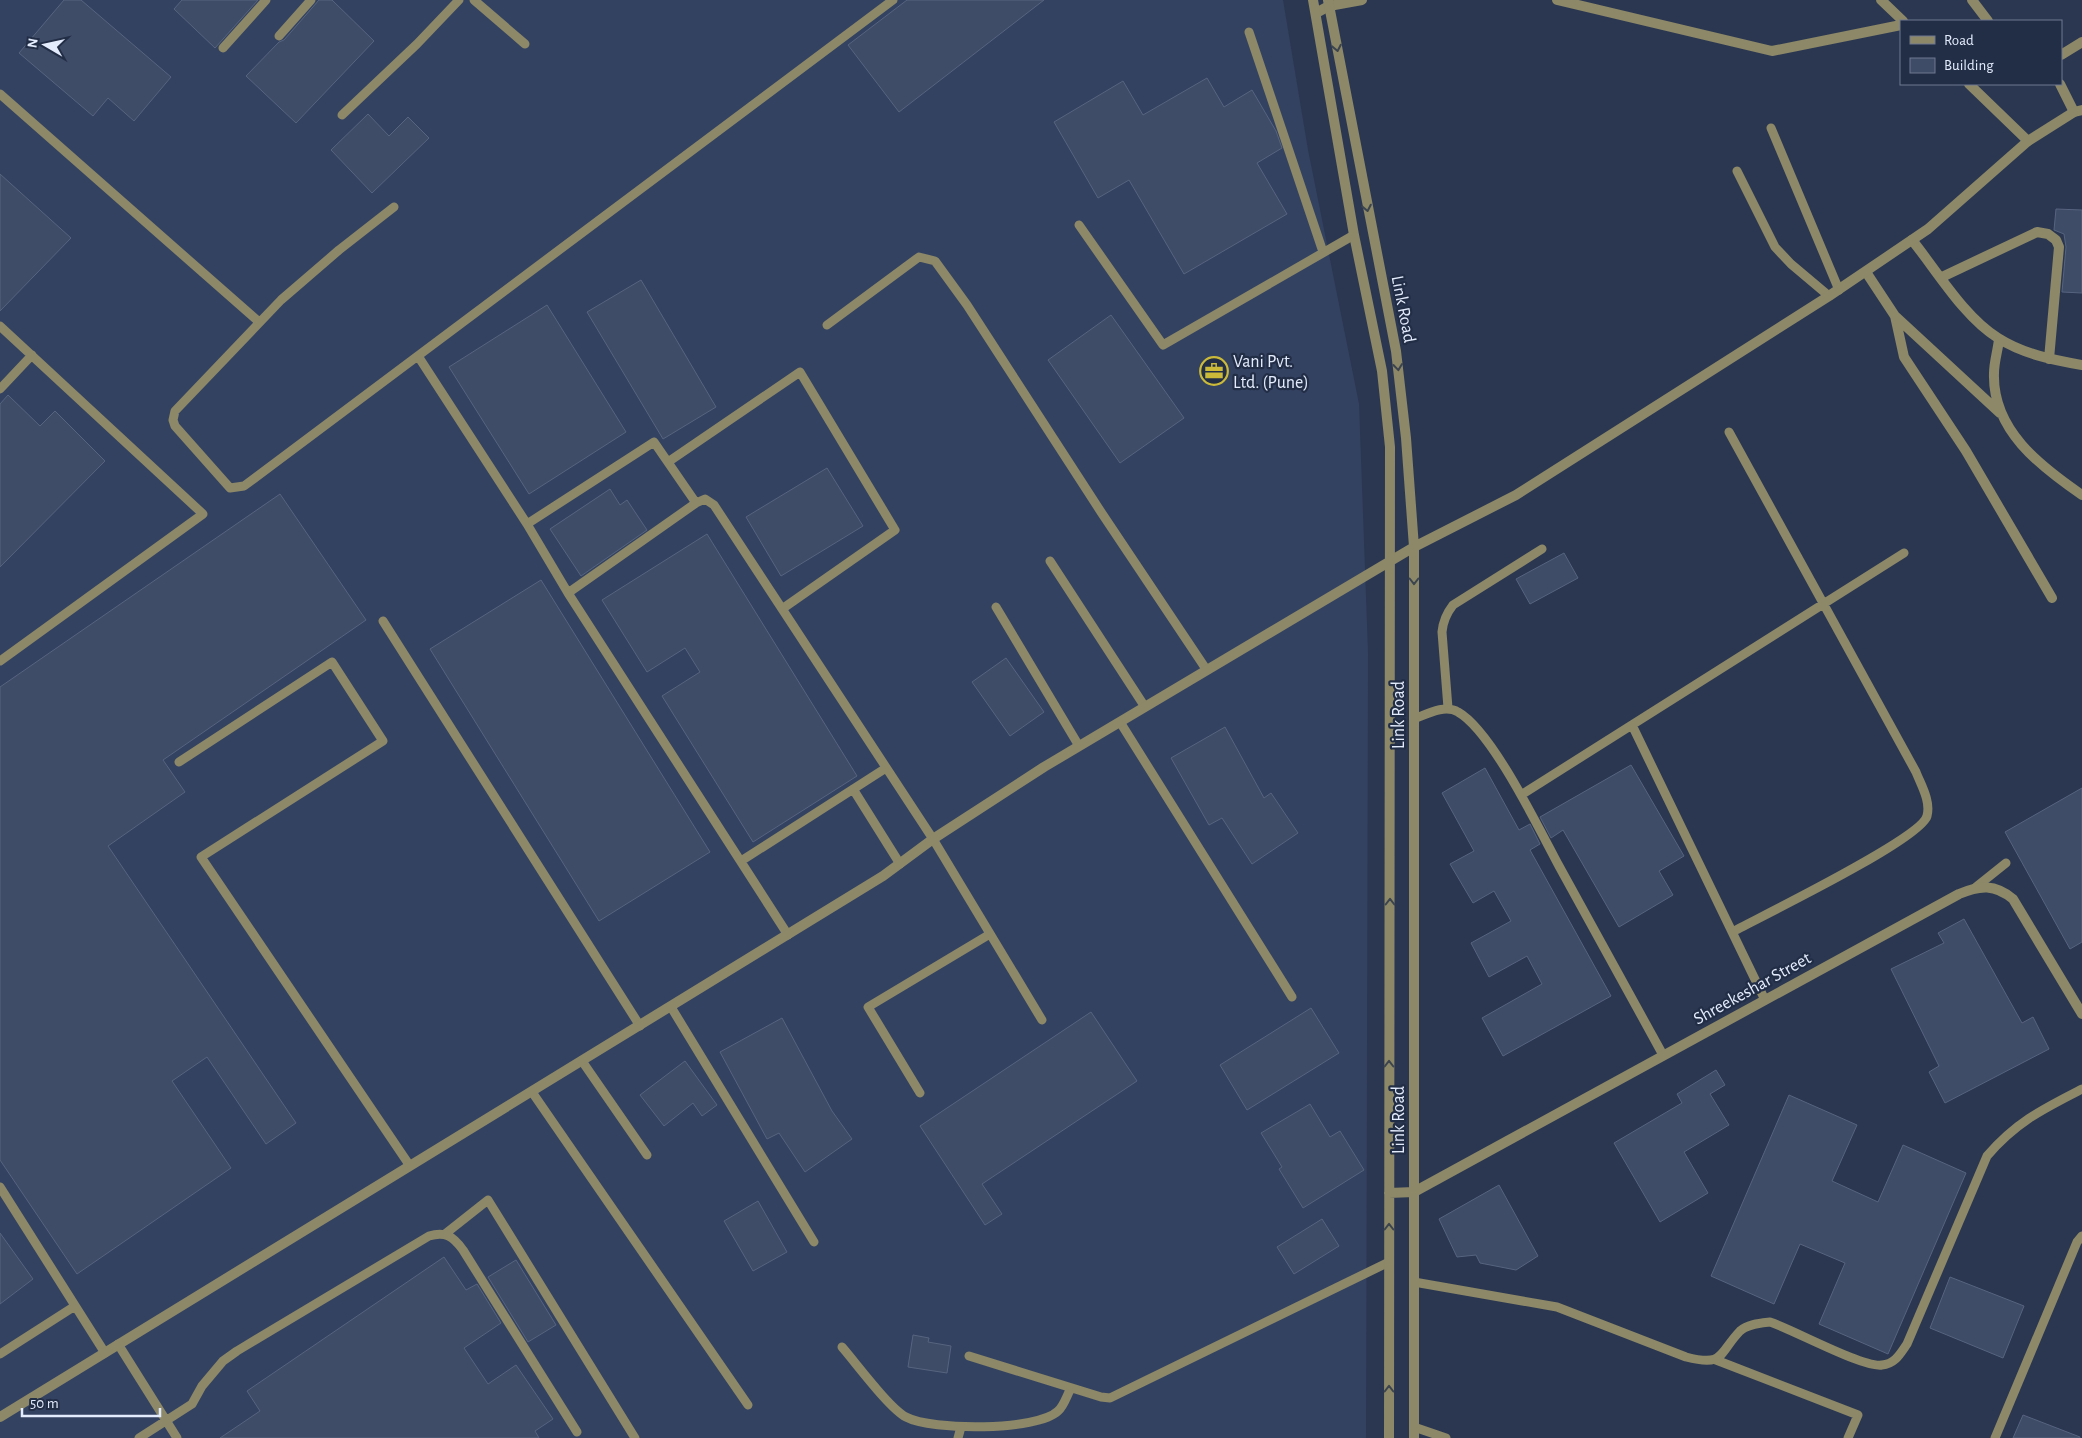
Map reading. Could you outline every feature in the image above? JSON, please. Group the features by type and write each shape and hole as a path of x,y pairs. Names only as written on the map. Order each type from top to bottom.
{"street":[{"name":"Link Road","path":"1313,0 1354,235 1384,390 1390,447 1389,1438"},
{"path":"1316,13 1329,3 1362,0"},
{"path":"1557,0 1772,50 1900,25"},
{"path":"1881,0 1902,20"},
{"path":"1972,0 1987,20"},
{"name":"Link Road","path":"1329,3 1396,351 1406,438 1414,547 1414,1433"},
{"path":"2062,55 2082,42"},
{"path":"1970,85 2028,141"},
{"path":"0,1416 671,1007 900,864 933,839 1078,746 1414,547 1516,495 1839,290 1928,229 2028,141 2078,111 2061,85"},
{"path":"1942,277 2037,232 2048,234 2056,240 2058,247 2049,359"},
{"path":"1912,240 1974,319 2000,339 2049,359 2082,365"},
{"path":"1866,272 1895,316 2000,413 2023,447 2049,471 2082,495"},
{"path":"1895,316 1904,357 1966,451 2052,598"},
{"path":"2000,339 1994,372 1995,392 2000,413"},
{"name":"Shreekeshar Street","path":"1389,1192 1414,1192 1959,894 1976,888 1997,889 2013,899 2082,1014"}],"lane":[{"path":"223,48 266,0"},
{"path":"279,36 311,0"},
{"path":"342,115 460,0"},
{"path":"474,0 525,44"},
{"path":"394,207 339,250 281,300 175,410 174,426 230,488 244,486 893,0"},
{"path":"1248,32 1323,252"},
{"path":"0,94 259,322"},
{"path":"1771,128 1839,290"},
{"path":"1737,171 1775,246 1791,264 1829,296"},
{"path":"1079,226 1163,345 1354,235"},
{"path":"827,326 919,257 935,261 967,305 1100,512 1206,670"},
{"path":"0,326 203,514 0,661"},
{"path":"0,390 32,356"},
{"path":"418,356 788,934"},
{"path":"668,462 800,372 895,530 782,608"},
{"path":"1729,432 1916,772 1927,802 1927,817 1918,829 1891,847 1732,932"},
{"path":"527,524 654,442 696,503"},
{"path":"568,593 696,503 705,499 714,505 933,839 1042,1020"},
{"path":"1448,708 1442,632 1444,620 1448,612 1453,605 1542,549"},
{"path":"1521,795 1904,553"},
{"path":"1050,562 1145,707"},
{"path":"996,607 1078,746"},
{"path":"383,621 640,1026"},
{"path":"179,762 332,662 383,741 201,858 410,1166"},
{"path":"1414,719 1448,708 1457,711 1468,720 1484,738 1521,795 1664,1055"},
{"path":"1120,722 1292,997"},
{"path":"1632,725 1765,1000"},
{"path":"741,861 886,768"},
{"path":"853,789 900,864"},
{"path":"1976,888 2006,863"},
{"path":"920,1093 868,1007 990,934"},
{"path":"671,1007 814,1242"},
{"path":"582,1062 648,1155"},
{"path":"1716,1360 1727,1350 1741,1330 1754,1324 1770,1322 1864,1363 1881,1366 1895,1361 1907,1344 1987,1156 2003,1137 2022,1121 2082,1089"},
{"path":"532,1092 748,1405"},
{"path":"0,1187 105,1353"},
{"path":"445,1234 488,1200 635,1438"},
{"path":"138,1438 192,1404 202,1386 218,1367 237,1351 429,1236 445,1234 454,1238 463,1250 577,1432"},
{"path":"1995,1438 2077,1242 2082,1236"},
{"path":"969,1356 1101,1397 1118,1396 1389,1262"},
{"path":"1414,1282 1557,1308 1686,1357 1702,1361 1716,1360 1858,1415 1848,1438"},
{"path":"0,1354 75,1306"},
{"path":"118,1344 177,1438"},
{"path":"842,1347 902,1414 919,1422 937,1426 989,1427 1046,1418 1058,1411 1071,1388"},
{"path":"958,1438 960,1427"},
{"path":"1414,1433 1446,1438"}],"shaded area":[{"path":"0,0 1283,0 1308,150 1359,404 1368,653 1366,1438 0,1438"}],"building":[{"path":"64,0 81,0 171,77 134,121 108,98 93,116 19,53"},
{"path":"182,0 258,0 215,48 174,9"},
{"path":"319,0 332,0 374,41 296,123 246,76 279,42 284,40"},
{"path":"907,0 1044,0 899,112 848,45"},
{"path":"1207,78 1224,107 1252,90 1276,131 1282,148 1257,163 1287,214 1184,274 1129,180 1098,198 1054,122 1123,81 1143,115"},
{"path":"368,114 389,136 408,117 429,138 372,193 331,150"},
{"path":"0,174 71,238 0,311"},
{"path":"2056,209 2082,210 2082,293 2062,292 2066,247 2064,234 2054,230"},
{"path":"641,280 716,407 663,439 587,312"},
{"path":"547,305 626,432 529,494 449,367"},
{"path":"1111,315 1184,418 1120,463 1048,360"},
{"path":"8,395 40,426 55,411 105,461 0,567 0,404"},
{"path":"827,468 863,526 781,576 746,517"},
{"path":"610,489 620,505 627,500 647,530 581,576 550,529"},
{"path":"280,494 366,620 163,760 185,792 108,846 296,1123 266,1144 207,1057 172,1081 231,1168 77,1274 0,1160 0,687"},
{"path":"707,534 857,776 753,842 662,696 700,672 685,648 647,672 602,600"},
{"path":"1564,553 1578,578 1530,604 1516,579"},
{"path":"541,580 710,852 599,921 430,649"},
{"path":"1006,658 1044,712 1010,736 972,682"},
{"path":"1225,727 1264,798 1271,793 1298,833 1252,864 1222,818 1209,825 1171,758"},
{"path":"1631,765 1684,856 1659,871 1673,895 1619,927 1563,830 1551,838 1540,817"},
{"path":"1485,768 1519,830 1530,824 1540,844 1530,850 1611,996 1503,1056 1482,1018 1542,984 1527,956 1489,977 1471,943 1511,921 1494,891 1473,903 1450,864 1474,851 1442,793"},
{"path":"2082,788 2082,942 2070,949 2005,832"},
{"path":"1964,919 2022,1023 2033,1017 2049,1049 1945,1103 1929,1072 1939,1066 1891,969 1944,943 1938,933"},
{"path":"1311,1008 1339,1053 1247,1110 1220,1065"},
{"path":"1091,1012 1137,1081 982,1184 1002,1214 985,1225 920,1126"},
{"path":"782,1018 832,1111 852,1139 805,1172 779,1133 767,1139 720,1052"},
{"path":"685,1061 717,1105 702,1116 693,1103 664,1126 640,1095"},
{"path":"1716,1070 1725,1085 1710,1094 1729,1125 1684,1152 1708,1193 1660,1222 1614,1143 1682,1103 1677,1094"},
{"path":"1789,1095 1857,1125 1832,1181 1878,1202 1903,1145 1966,1173 1888,1354 1819,1324 1845,1263 1800,1244 1774,1304 1711,1276"},
{"path":"1310,1104 1330,1137 1340,1131 1364,1170 1303,1208 1279,1169 1282,1167 1261,1133"},
{"path":"1499,1185 1538,1256 1516,1270 1480,1263 1476,1255 1457,1257 1439,1219"},
{"path":"758,1201 787,1252 753,1271 724,1221"},
{"path":"1322,1219 1339,1246 1294,1274 1277,1247"},
{"path":"0,1233 33,1279 0,1304"},
{"path":"444,1257 466,1290 477,1284 501,1323 464,1348 488,1384 516,1365 553,1419 535,1431 539,1438 220,1438 260,1411 247,1391"},
{"path":"516,1260 556,1325 528,1342 488,1277"},
{"path":"1950,1277 2024,1306 2003,1358 1930,1328"},
{"path":"913,1335 929,1338 928,1342 951,1346 947,1373 908,1367"},
{"path":"2023,1415 2080,1437 2080,1438 2013,1438"}],"place":[{"name":"Vani Pvt. Ltd. (Pune)","path":"1214,371"}]}
